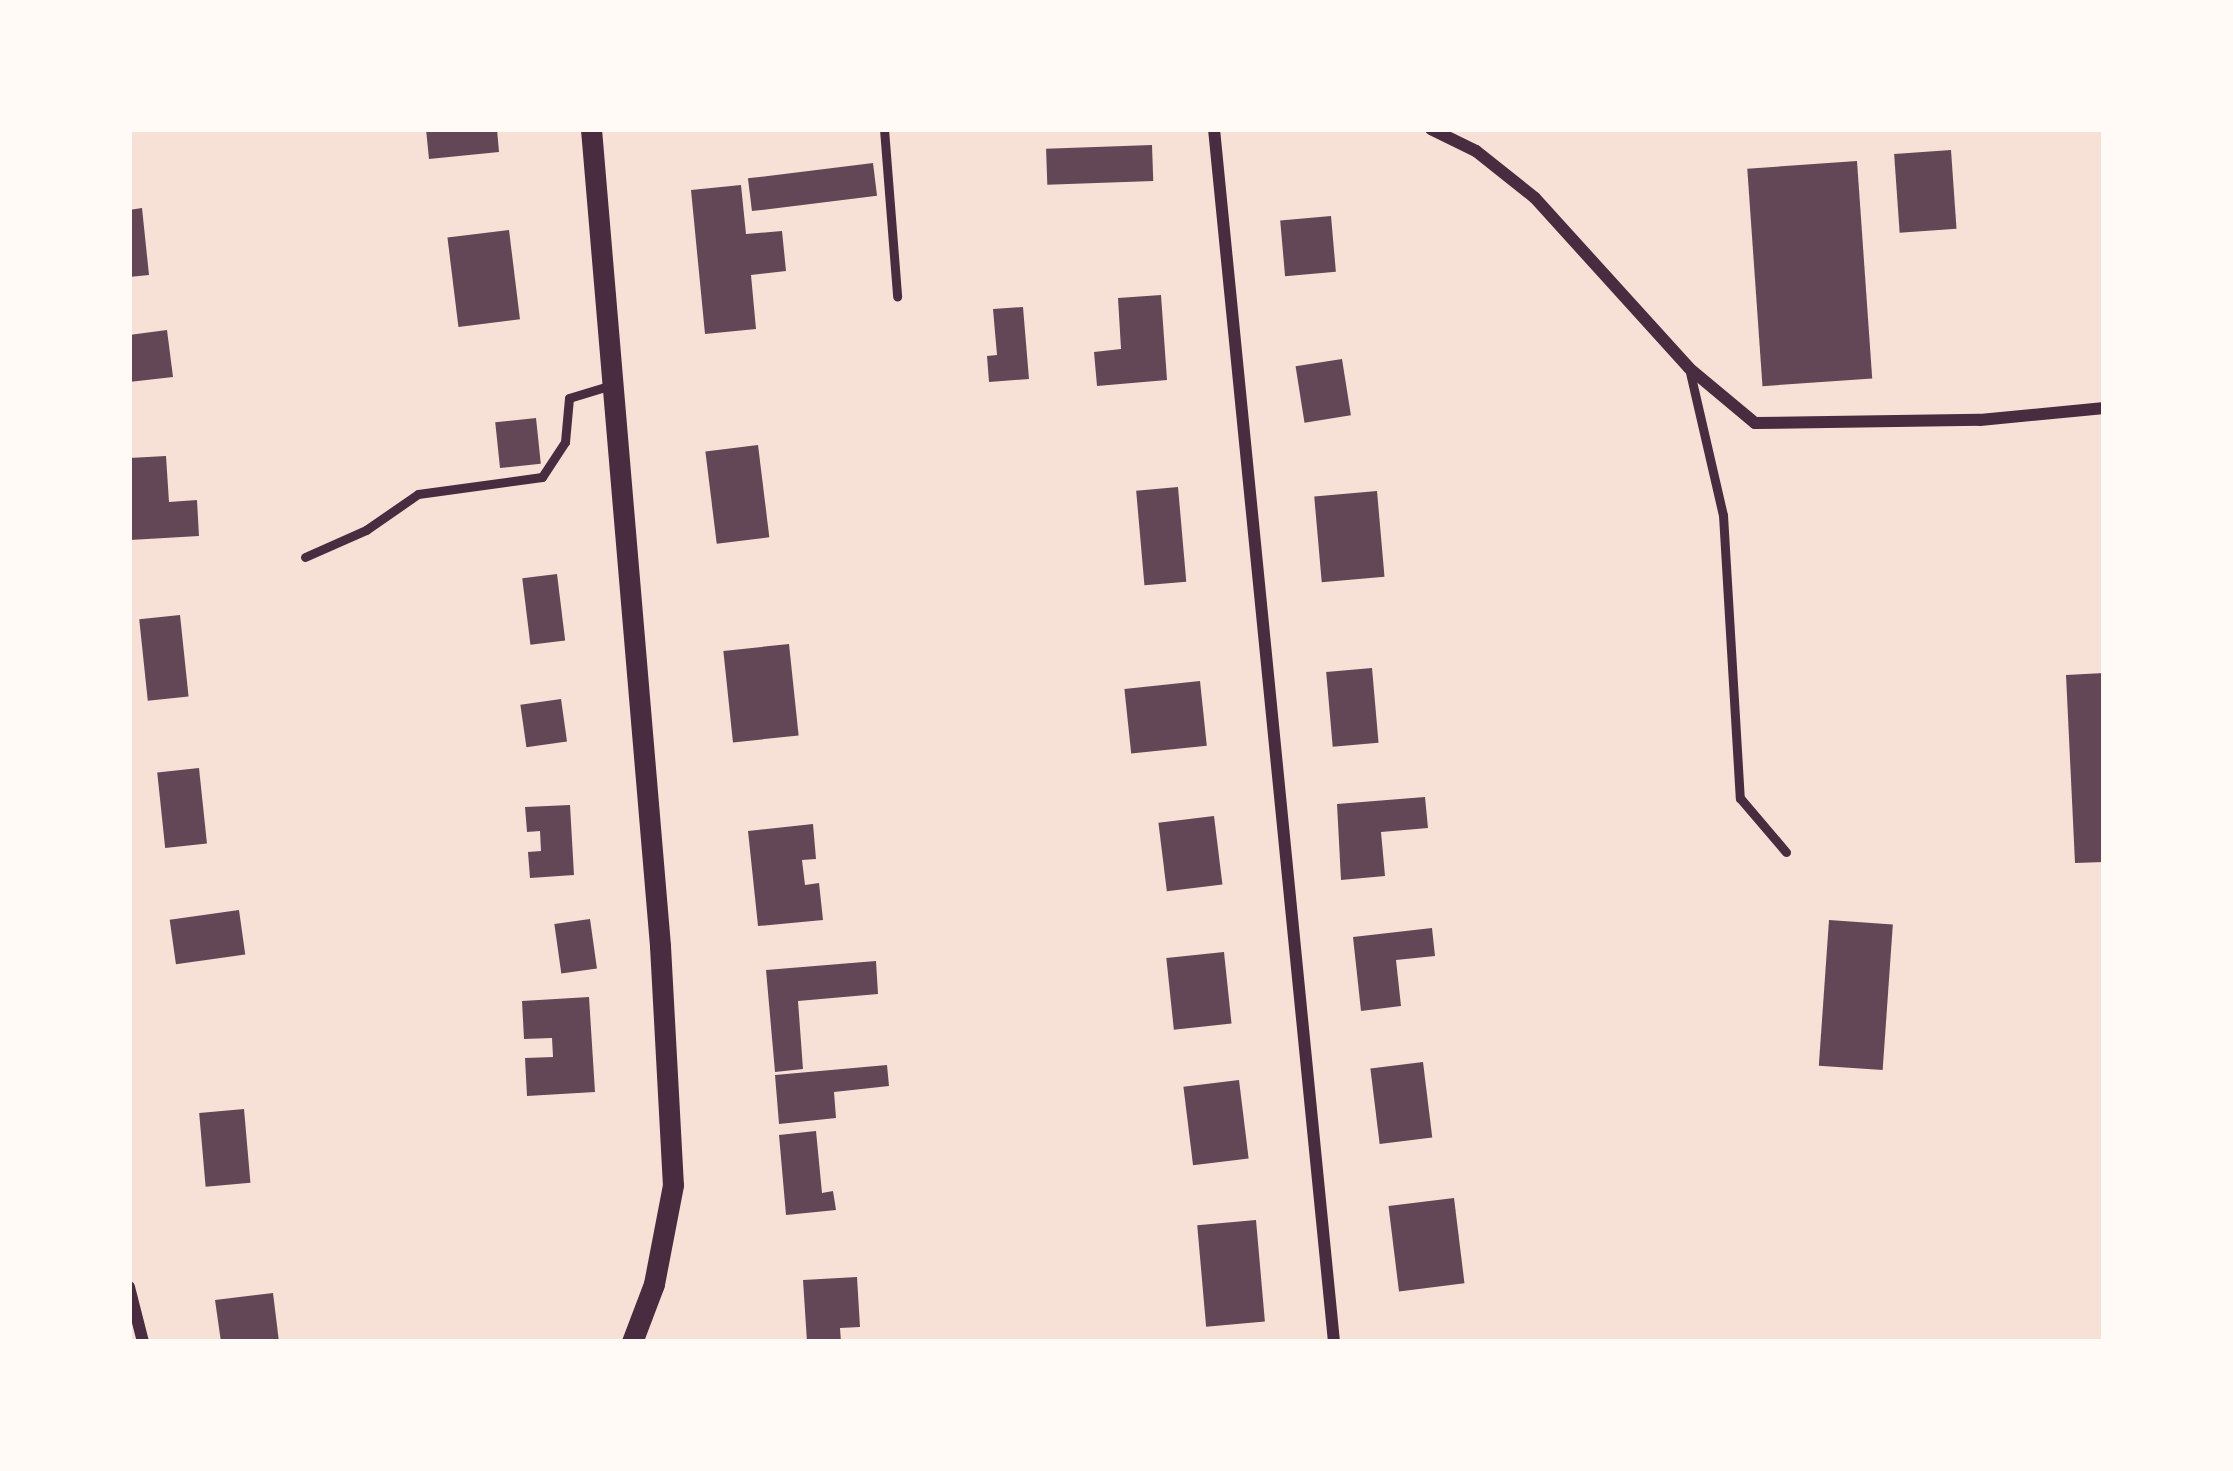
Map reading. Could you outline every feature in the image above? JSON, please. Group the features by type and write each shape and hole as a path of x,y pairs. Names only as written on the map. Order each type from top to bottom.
{"street":[{"path":"591,129 660,946 673,1185 654,1284 632,1342"},
{"path":"1214,129 1334,1342"},
{"path":"1432,129 1476,151 1535,198 1689,368 1755,423 1980,420 2104,408"},
{"path":"129,1287 143,1342"}],"lane":[{"path":"884,129 897,296"},
{"path":"1689,368 1723,515 1740,798 1786,852"},
{"path":"304,556 366,530 418,494 542,477 565,442 569,398 604,388"}],"building":[{"path":"426,129 497,129 499,152 429,159"},
{"path":"1152,145 1153,181 1047,185 1046,149"},
{"path":"1951,150 1957,229 1900,233 1894,154"},
{"path":"1857,161 1872,378 1762,386 1747,169"},
{"path":"873,163 877,196 752,211 748,178"},
{"path":"741,185 746,234 782,231 786,271 751,275 756,329 705,334 691,190"},
{"path":"142,208 149,275 129,277 129,210"},
{"path":"1331,216 1336,272 1285,276 1280,220"},
{"path":"509,230 520,319 458,327 447,238"},
{"path":"1161,295 1167,380 1097,386 1094,352 1121,349 1118,298"},
{"path":"1023,307 1029,379 989,382 987,356 997,355 993,309"},
{"path":"167,330 173,377 129,382 129,335"},
{"path":"1342,359 1351,415 1304,423 1296,366"},
{"path":"536,418 541,464 500,468 495,422"},
{"path":"758,445 769,537 717,544 705,451"},
{"path":"166,456 169,502 197,500 199,536 130,540 129,458"},
{"path":"1178,487 1186,582 1144,585 1136,491"},
{"path":"1377,491 1384,577 1322,582 1314,496"},
{"path":"557,574 565,641 530,645 522,578"},
{"path":"180,615 189,697 148,701 139,619"},
{"path":"789,644 799,735 733,742 723,651"},
{"path":"1372,668 1379,743 1333,747 1326,672"},
{"path":"2104,673 2104,862 2075,863 2066,675"},
{"path":"1200,681 1207,746 1131,754 1124,689"},
{"path":"561,699 567,742 526,747 520,705"},
{"path":"199,768 207,844 165,848 157,772"},
{"path":"1425,797 1428,828 1381,832 1385,876 1341,880 1337,804"},
{"path":"570,805 574,875 530,878 528,852 541,851 540,831 527,832 525,807"},
{"path":"1214,816 1222,884 1167,891 1158,823"},
{"path":"813,824 816,859 802,860 805,885 819,883 823,920 758,926 748,831"},
{"path":"239,910 245,955 176,964 170,920"},
{"path":"590,919 597,969 561,974 554,924"},
{"path":"1829,920 1893,924 1883,1070 1819,1066"},
{"path":"1432,928 1435,956 1396,960 1401,1006 1361,1011 1353,937"},
{"path":"1224,952 1232,1024 1174,1030 1166,958"},
{"path":"876,961 878,994 798,1001 803,1069 775,1072 766,970"},
{"path":"589,997 595,1092 527,1096 525,1058 553,1057 552,1038 524,1039 522,1001"},
{"path":"1423,1062 1432,1137 1380,1144 1370,1068"},
{"path":"887,1065 889,1086 834,1092 836,1118 779,1124 775,1075"},
{"path":"1239,1080 1249,1158 1193,1165 1183,1087"},
{"path":"244,1109 250,1183 206,1187 199,1113"},
{"path":"816,1131 822,1193 833,1191 836,1210 786,1215 779,1135"},
{"path":"1454,1198 1464,1283 1399,1291 1388,1206"},
{"path":"1256,1220 1265,1322 1206,1327 1197,1225"},
{"path":"857,1277 860,1327 840,1328 841,1342 807,1342 803,1280"},
{"path":"273,1293 279,1342 221,1342 215,1300"}]}
